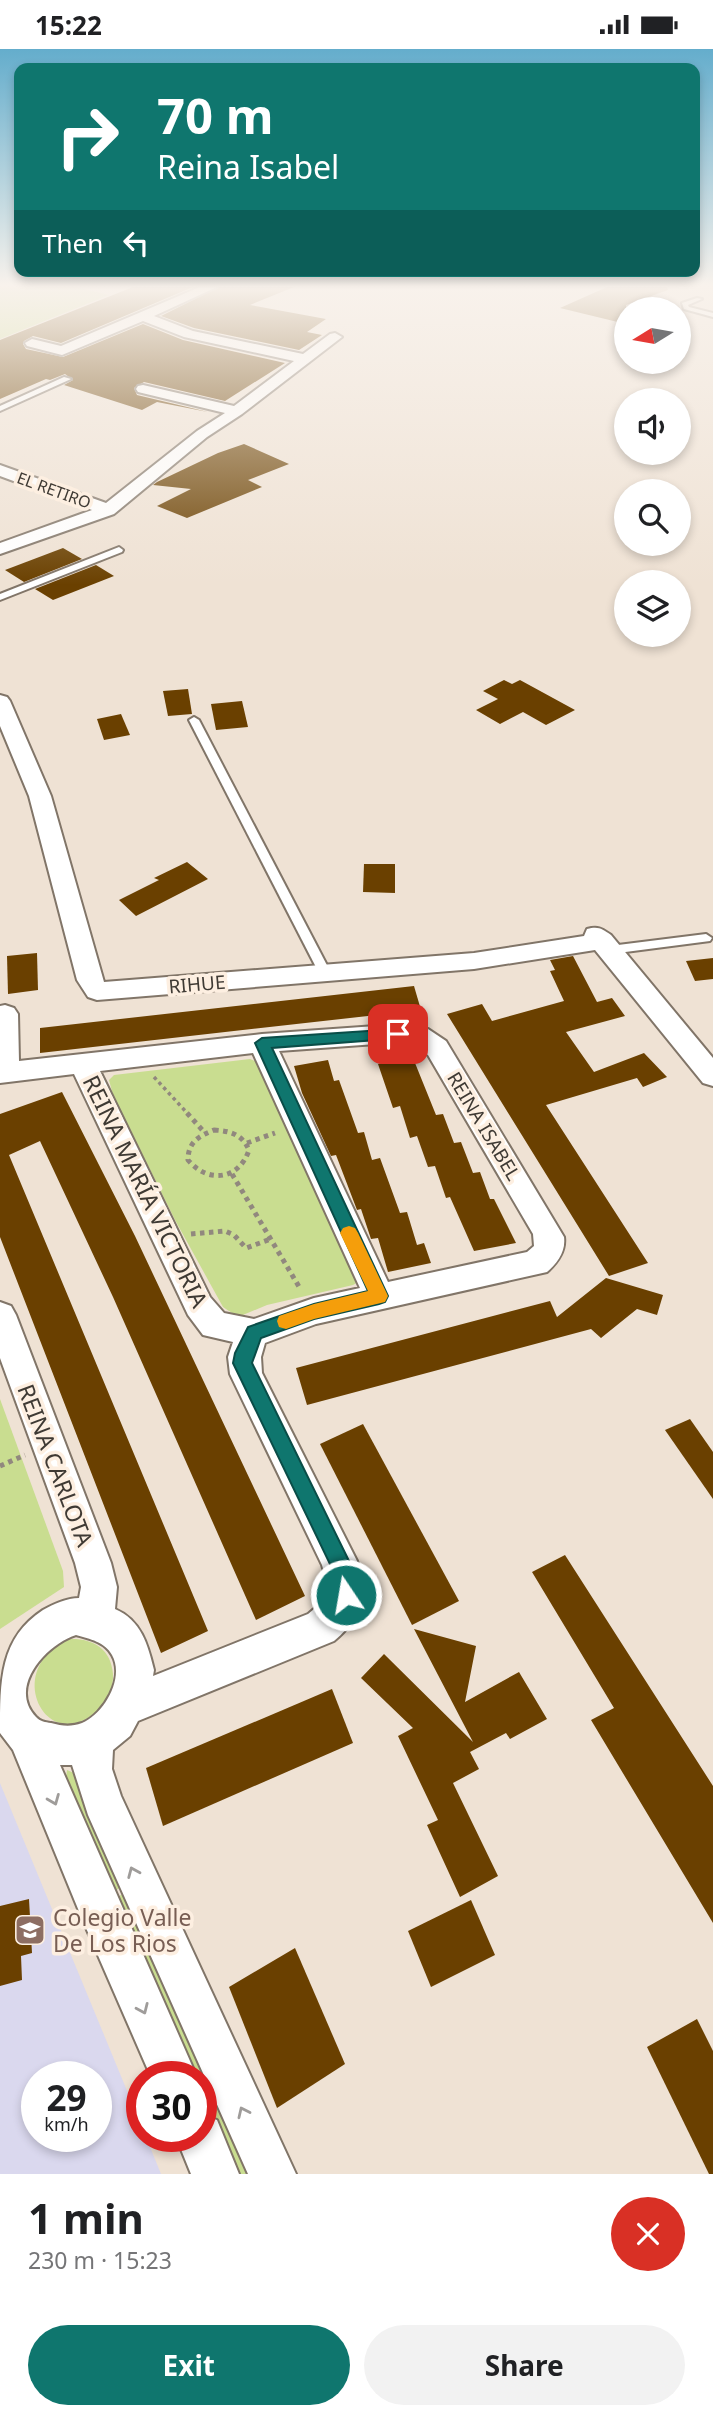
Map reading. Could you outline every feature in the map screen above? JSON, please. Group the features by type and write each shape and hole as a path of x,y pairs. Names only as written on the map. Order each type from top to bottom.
{"street":[{"path":"0,549 108,510 202,434 270,386"},
{"path":"143,389 237,411"},
{"name":"EL RETIRO","path":"0,470 108,510"},
{"name":"RIHUE","path":"0,701 40,796 90,980 97,991 474,961 602,942"},
{"path":"602,942 713,1076"},
{"path":"3,1073 5,1014"},
{"name":"REINA ISABEL","path":"3,1073 262,1043 390,1034 418,1035 432,1043 547,1232 550,1247 548,1253 536,1263 314,1311 254,1333"},
{"path":"262,1043 379,1296"},
{"name":"REINA MARÍA VICTORIA","path":"82,1063 200,1305 214,1325 254,1333"},
{"name":"REINA CARLOTA","path":"0,1315 93,1563 99,1587 95,1617"},
{"path":"127,1706 321,1628 331,1622 343,1604 346,1582 339,1561 246,1374 244,1353 254,1333"},
{"path":"28,1737 47,1746 70,1748 93,1741 109,1730 127,1706 136,1678 134,1657 126,1639 113,1625 95,1617 76,1616 47,1625 23,1645 12,1663 6,1683 8,1704 15,1722 28,1737 98,1906 167,2061"},
{"path":"93,1741 92,1769 102,1801 272,2174"},
{"path":"206,2152 215,2174"}],"lane":[{"path":"0,409 51,386"},
{"path":"0,597 119,550"},
{"path":"194,720 325,973"},
{"path":"602,942 706,938"}],"path":[{"path":"136,1057 205,1133"},
{"path":"247,1143 298,1124"},
{"path":"224,1130 234,1132 247,1143 248,1158 244,1165 232,1174 207,1176 192,1167 187,1152 196,1138 205,1133 224,1130"},
{"path":"232,1174 314,1311"},
{"path":"166,1237 224,1230 232,1232 240,1246 246,1248 271,1239"}],"shaded area":[{"name":"Colegio Valle De Los Rios","path":"0,1783 126,2088 126,2152 152,2152 161,2174 0,2174"}],"green space":[{"path":"250,1059 262,1064 360,1281 353,1285 267,1305 238,1317 223,1307 175,1220 113,1095 109,1080 114,1075"},
{"path":"0,1399 63,1571 64,1587 0,1629"},
{"path":"69,1639 85,1640 99,1646 109,1657 113,1679 106,1701 100,1708 81,1721 64,1724 49,1717 39,1705 35,1688 37,1670 48,1653"},
{"path":"67,1770 74,1773 124,1885 115,1891 66,1778"},
{"path":"127,1891 201,2061 191,2061 118,1897"},
{"path":"217,2096 251,2174 240,2174 217,2122"}],"building":[{"path":"0,386 30,386 0,399"},
{"path":"68,386 137,386 134,388 137,395 208,412 157,402 142,410"},
{"path":"162,386 248,386 225,401"},
{"path":"244,444 289,464 248,480 262,487 187,518 157,506 191,489 153,485 157,482 218,453"},
{"path":"63,548 82,559 24,582 5,570"},
{"path":"96,565 114,576 53,600 35,589"},
{"path":"504,680 512,684 520,680 575,710 546,725 523,712 500,724 476,710 498,699 483,691"},
{"path":"188,689 192,714 168,716 163,691"},
{"path":"242,701 248,727 216,730 211,704"},
{"path":"121,714 130,735 104,740 97,719"},
{"path":"187,862 208,879 136,916 119,900 159,880 154,878"},
{"path":"364,864 395,864 395,893 363,892"},
{"path":"37,953 38,990 8,994 7,956"},
{"path":"573,956 597,1002 612,998 625,1016 566,1032 594,1072 644,1053 667,1077 643,1087 637,1078 546,1105 648,1263 609,1276 447,1014 482,1004 492,1021 564,1001 550,971 555,970 550,960"},
{"path":"713,958 713,979 695,981 686,961"},
{"path":"414,986 421,1010 40,1053 40,1028"},
{"path":"413,1058 436,1115 443,1114 454,1143 461,1142 473,1173 480,1172 490,1199 494,1199 516,1243 474,1251 450,1197 446,1198 435,1166 428,1167 417,1136 410,1138 400,1106 393,1108 378,1064"},
{"path":"328,1060 334,1081 339,1080 358,1133 364,1132 372,1160 380,1158 400,1213 407,1212 417,1245 424,1243 431,1263 388,1272 378,1238 371,1239 361,1209 357,1210 336,1155 331,1156 302,1093 294,1066"},
{"path":"62,1092 135,1236 305,1596 256,1620 113,1297 40,1141 9,1155 208,1631 161,1653 0,1237 0,1114"},
{"path":"606,1278 663,1295 657,1315 637,1309 601,1338 591,1329 307,1405 296,1368 550,1301 557,1317"},
{"path":"690,1419 713,1452 713,1499 665,1430"},
{"path":"363,1424 459,1601 412,1625 320,1444"},
{"path":"565,1555 713,1786 713,1923 591,1720 614,1708 532,1572"},
{"path":"414,1629 476,1646 465,1702 519,1672 547,1719 510,1739 506,1733 470,1752 479,1769 453,1783 498,1876 460,1897 427,1825 438,1820 398,1736 413,1728 361,1678 384,1654 473,1742"},
{"path":"332,1689 353,1743 163,1826 146,1768"},
{"path":"29,1899 32,1953 21,1956 22,1980 0,1986 0,1906"},
{"path":"471,1900 495,1955 431,1987 408,1931"},
{"path":"295,1948 345,2064 277,2108 229,1987"},
{"path":"697,2019 713,2051 713,2174 709,2174 647,2047"}],"slow traffic":[{"path":"286,1321 314,1311 379,1296 349,1233"}],"place":[{"name":"Colegio Valle De Los Rios","path":"30,1930"}],"route":[{"path":"346,1595 346,1582 339,1561 246,1374 244,1353 254,1333 314,1311 379,1296 262,1043 398,1034"}]}
